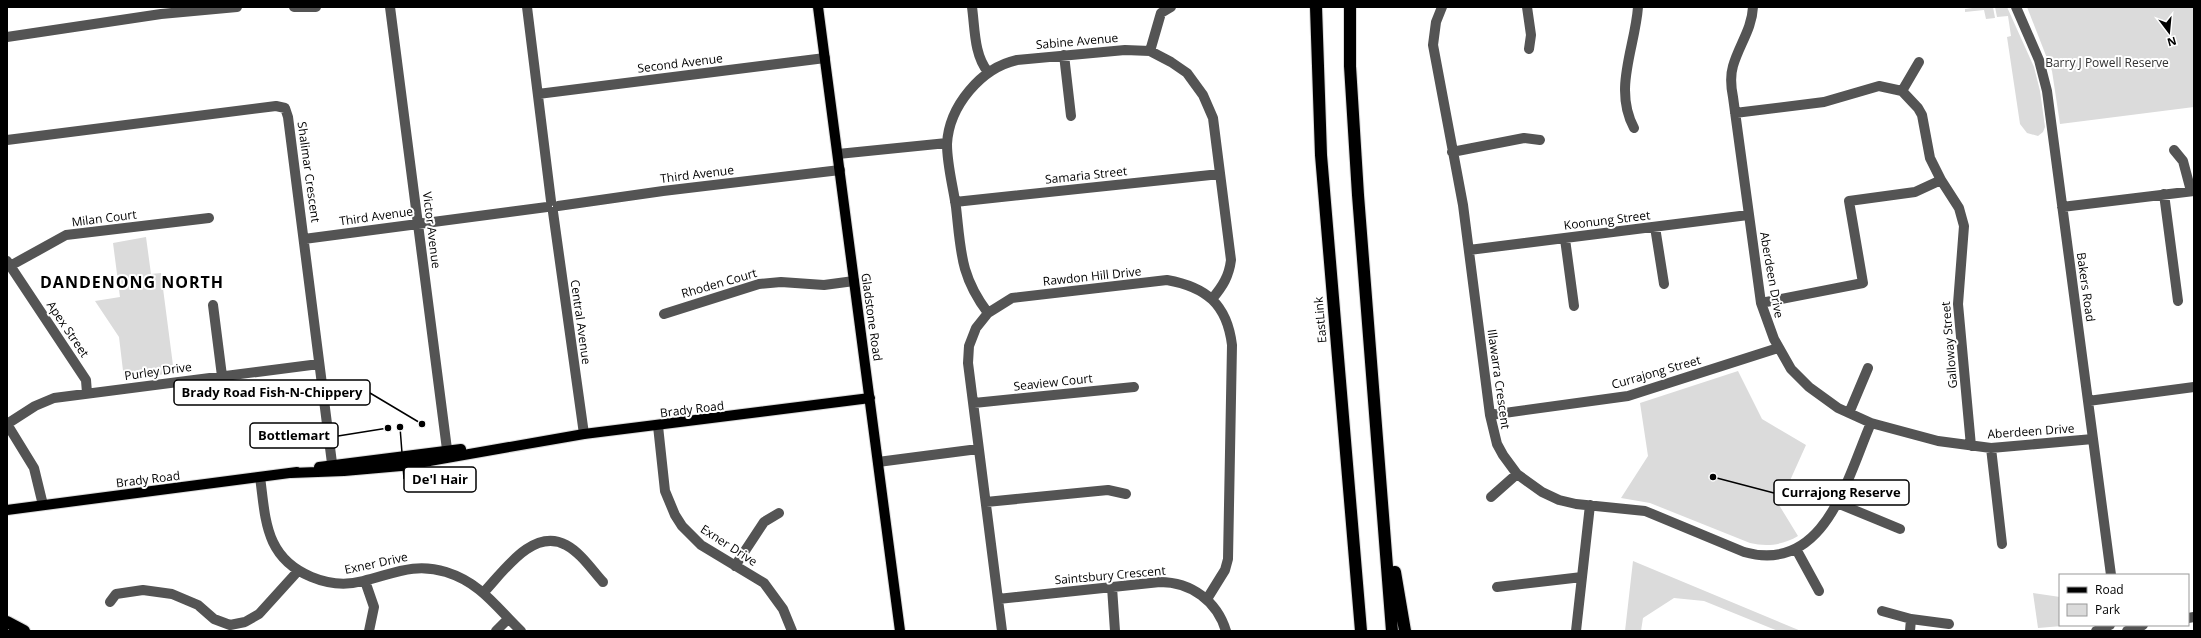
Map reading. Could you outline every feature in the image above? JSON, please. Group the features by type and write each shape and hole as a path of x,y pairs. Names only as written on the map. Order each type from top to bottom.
{"highway":[{"name":"EastLink","path":"1316,7 1321,162 1361,631"},
{"path":"1350,7 1351,81 1357,187 1384,512 1392,631"},
{"path":"1384,512 1405,631"},
{"path":"1356,580 1357,631"},
{"path":"7,622 24,631"}],"main road":[{"name":"Gladstone Road","path":"818,7 900,631"},
{"name":"Brady Road","path":"7,510 333,468 369,464 401,466 447,453 870,398"}],"street":[{"path":"7,37 161,14 237,7"},
{"path":"294,7 316,7"},
{"name":"Victor Avenue","path":"390,7 447,453"},
{"name":"Central Avenue","path":"526,7 584,434"},
{"path":"972,7 978,56 988,72"},
{"path":"1150,51 1161,13 1171,7"},
{"name":"Illawarra Crescent","path":"1442,7 1436,22 1433,45 1463,205 1490,415 1497,444 1517,474 1532,486 1564,502 1645,511 1752,554 1776,554 1796,549 1815,536 1823,527 1837,503 1871,422"},
{"path":"1527,7 1531,32 1529,49"},
{"path":"1634,128 1627,112 1624,93 1638,7"},
{"name":"Aberdeen Drive","path":"1753,7 1751,24 1732,72 1735,113 1761,303 1766,322 1778,348 1791,369 1825,400 1849,413 1871,422 1938,441 1991,448 2093,439"},
{"name":"Bakers Road","path":"2016,7 2039,60 2047,91 2111,574"},
{"name":"Sabine Avenue","path":"988,313 974,295 965,275 947,143 954,116 967,93 988,72 1010,62 1064,55 1125,50 1150,51 1171,62 1187,73 1203,95 1213,118 1231,260 1228,276 1223,286 1212,299"},
{"path":"1064,55 1071,116"},
{"name":"Second Avenue","path":"538,94 825,58"},
{"path":"1735,113 1824,102 1878,86 1902,91 1919,62"},
{"name":"Galloway Street","path":"1902,91 1918,108 1922,115 1930,158 1940,180 1956,202 1964,226 1958,304 1971,446"},
{"name":"Shalimar Crescent","path":"7,140 281,106 284,108 288,117 333,468"},
{"path":"1452,152 1524,138 1540,140"},
{"path":"838,154 947,143"},
{"path":"2062,207 2192,191 2182,158 2174,150"},
{"name":"Third Avenue","path":"304,239 671,190 840,170"},
{"name":"Samaria Street","path":"955,202 1220,174"},
{"path":"1761,303 1863,284 1849,201 1906,194 1940,180"},
{"path":"2164,194 2178,301"},
{"name":"Koonung Street","path":"1469,250 1748,215"},
{"name":"Milan Court","path":"9,264 66,235 209,218"},
{"path":"1655,227 1664,284"},
{"path":"1565,239 1574,306"},
{"name":"Apex Street","path":"9,264 86,380 87,393"},
{"name":"Rawdon Hill Drive","path":"1002,631 968,363 969,346 976,328 988,313 1012,298 1167,280 1194,287 1212,299 1228,321 1232,345 1228,559 1223,575 1207,600"},
{"name":"Rhoden Court","path":"664,314 759,284 781,282 824,285 854,281"},
{"path":"213,305 222,376"},
{"name":"Currajong Street","path":"1490,415 1628,396 1778,348"},
{"name":"Purley Drive","path":"7,424 41,402 54,398 319,364"},
{"path":"1849,413 1868,368"},
{"name":"Seaview Court","path":"974,403 1134,387"},
{"path":"2088,401 2194,387"},
{"path":"7,424 34,468 44,505"},
{"name":"Exner Drive","path":"658,426 666,491 675,515 691,536 701,545 764,583 783,609 792,631"},
{"path":"1991,448 2002,544"},
{"path":"878,462 978,449"},
{"path":"1491,497 1517,474"},
{"name":"Exner Drive","path":"260,477 273,542 279,553 298,571 313,578 340,584 365,581 396,570 412,568 444,572 461,577 484,592 521,631"},
{"path":"986,502 1108,490 1126,494"},
{"path":"1837,503 1900,529"},
{"path":"1576,631 1590,505"},
{"path":"735,566 764,522 779,513"},
{"path":"484,592 524,550 534,545 547,542 558,542 574,551 603,582"},
{"path":"1796,549 1819,591"},
{"path":"110,602 116,594 143,590 172,594 198,605 214,619 230,625 245,622 259,614 298,571"},
{"path":"1497,587 1582,577"},
{"path":"365,581 374,607 369,631"},
{"name":"Saintsbury Crescent","path":"998,598 1172,583 1189,588 1207,600 1215,608 1226,631"},
{"path":"1112,587 1115,631"},
{"path":"1882,611 1910,620 1949,624"},
{"path":"496,631 508,619"},
{"path":"1910,620 1910,631"},
{"path":"2096,631 2108,626"},
{"path":"2126,631 2140,626"}],"green space":[{"path":"1993,7 1995,18 1986,19 1984,10 1965,12 1965,9"},
{"path":"1995,7 2007,7 2034,67 2040,91 2045,127 2043,132 2038,136 2027,133 2020,124 2007,37 2011,36 2008,16 1997,17"},
{"name":"Barry J Powell Reserve","path":"2027,7 2194,7 2194,107 2060,124 2052,71"},
{"path":"146,237 151,274 161,273 174,373 124,379 119,337 95,301 120,297 113,243"},
{"path":"1738,371 1762,419 1806,445 1779,505 1798,536 1781,543 1763,545 1750,543 1650,503 1621,498 1648,456 1640,403"},
{"path":"1633,561 1801,631 1778,631 1704,601 1674,598 1643,618 1641,631 1625,631"},
{"path":"2033,593 2059,597 2059,626 2062,626 2038,628"}],"place":[{"name":"Brady Road Fish-N-Chippery","path":"422,424"},
{"name":"De'l Hair","path":"400,427"},
{"name":"Bottlemart","path":"388,428"},
{"name":"Currajong Reserve","path":"1713,477"}],"district":[{"name":"DANDENONG NORTH","path":"132,282"}]}
